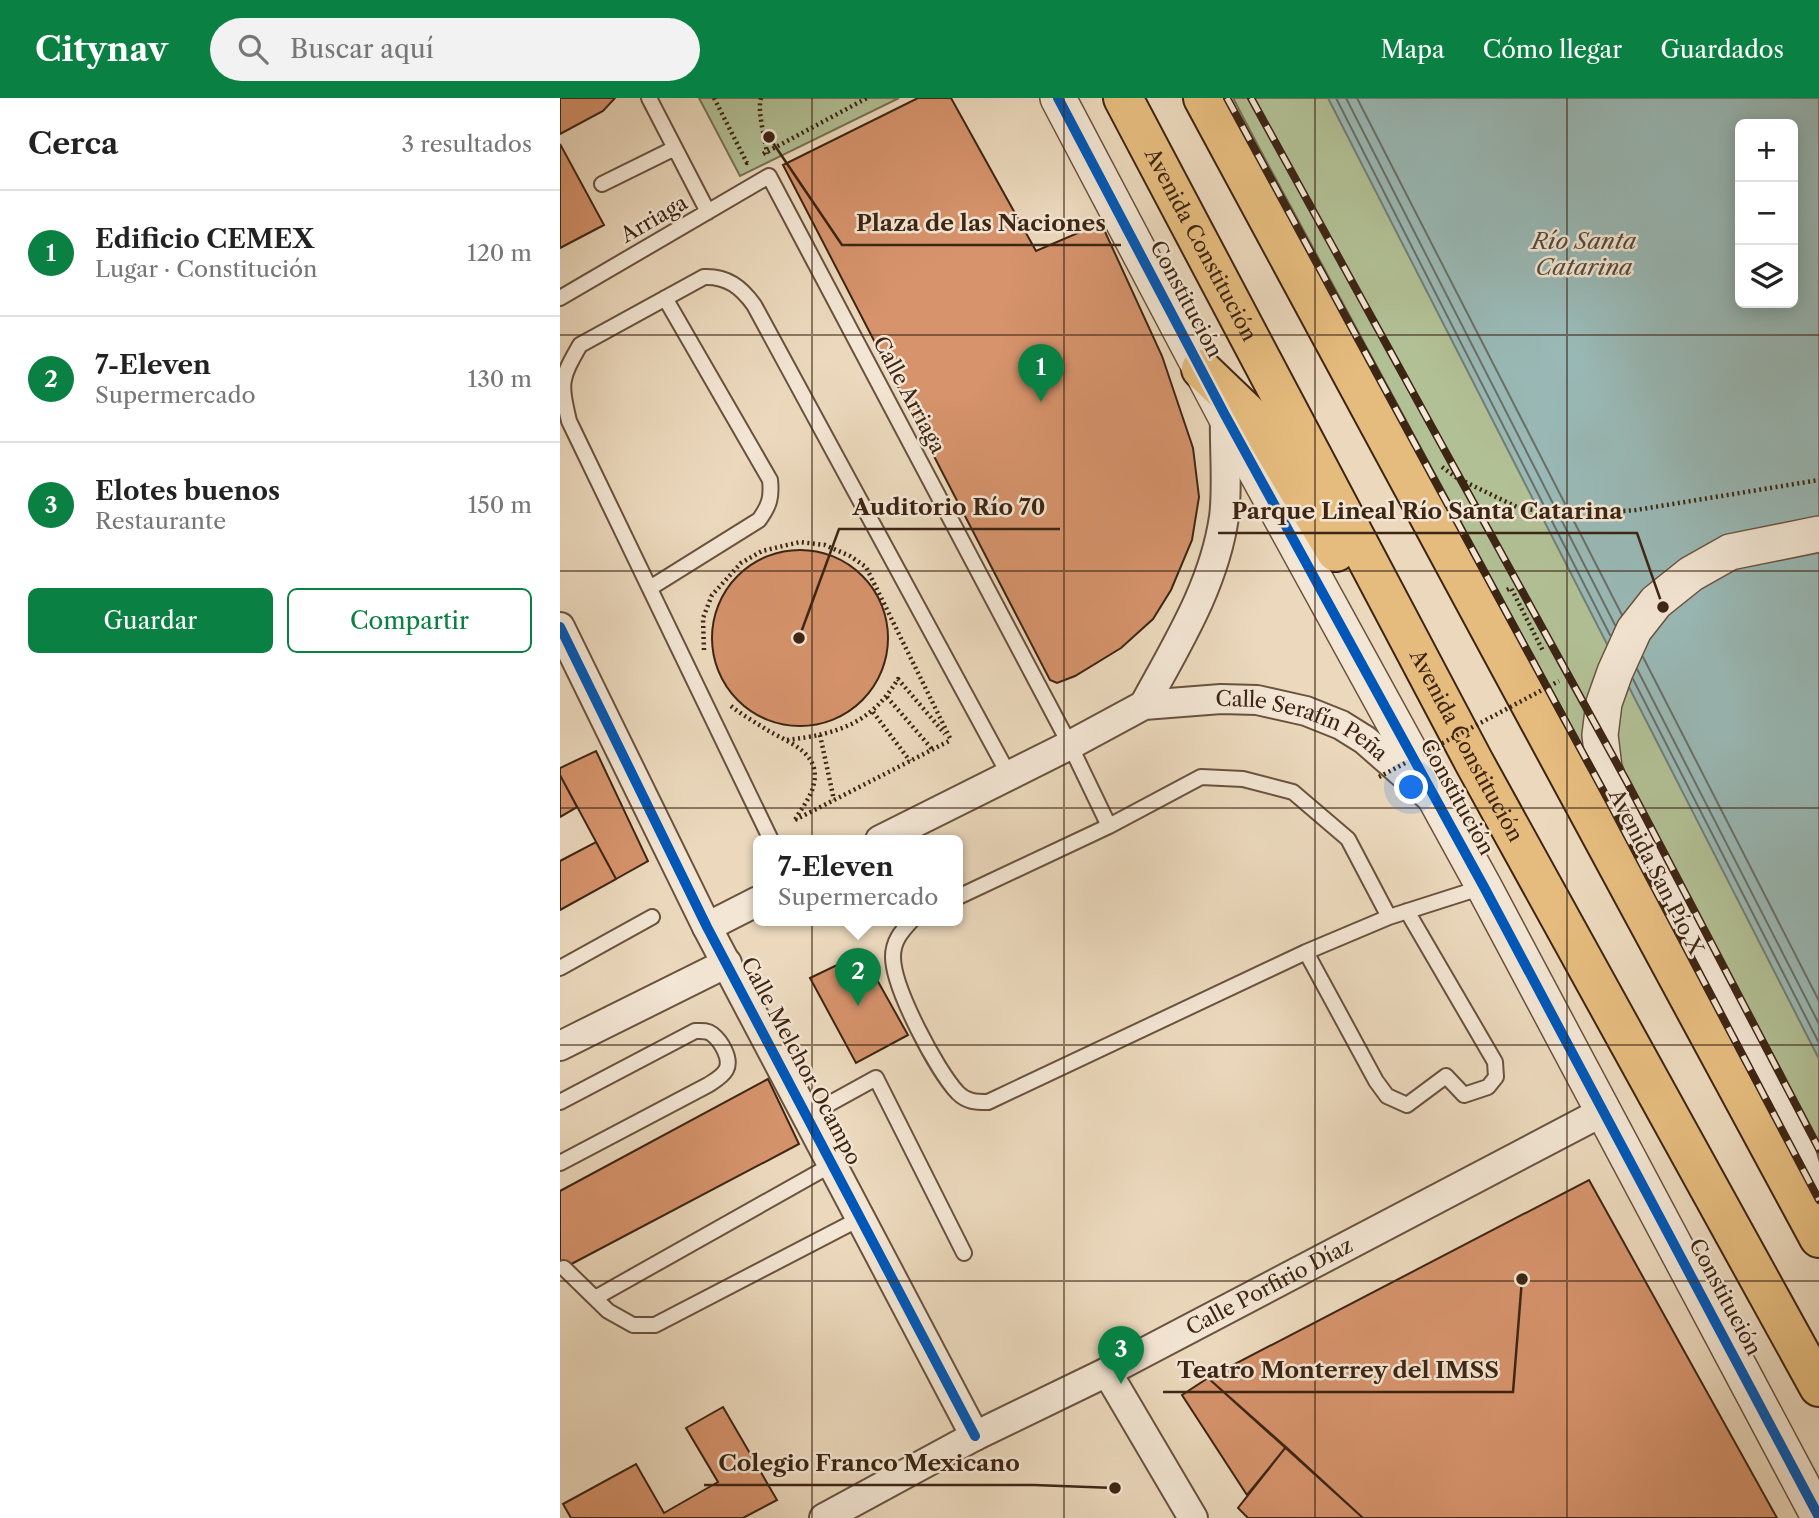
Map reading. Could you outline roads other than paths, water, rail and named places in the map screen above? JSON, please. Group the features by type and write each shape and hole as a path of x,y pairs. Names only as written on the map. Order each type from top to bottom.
{"highway":[{"name":"Avenida Constitución","path":"1123,98 1474,762 1819,1387"},
{"path":"1203,98 1819,1238"},
{"path":"1201,369 1239,404 1270,444 1406,667 1474,762"}],"street":[{"name":"Constitución","path":"1058,98 1225,415 1484,887 1819,1517"},
{"path":"1144,705 1193,615 1212,567 1224,517 1225,415"},
{"name":"Avenida San Pío X","path":"1819,534 1730,552 1691,574 1656,602 1634,631 1615,672 1604,703 1600,735 1604,768 1615,798 1767,1082 1798,1153 1819,1228"},
{"name":"Calle Melchor Ocampo","path":"560,627 707,927 975,1436"},
{"name":"Calle Serafín Peña","path":"890,835 1144,705 1221,699 1257,700 1306,711 1341,725 1365,740 1439,804"},
{"path":"707,927 753,904"},
{"path":"560,1046 727,963"},
{"name":"Calle Porfirio Díaz","path":"824,1518 975,1436 1107,1372 1604,1111"},
{"path":"1107,1372 1193,1518"}],"lane":[{"path":"649,98 708,212"},
{"path":"602,184 675,148"},
{"name":"Arriaga","path":"560,298 769,176"},
{"name":"Calle Arriaga","path":"769,176 1070,745 1109,826"},
{"path":"769,835 569,421 560,385 568,364 580,345 704,277 719,277 732,282 749,298 1009,775"},
{"path":"650,587 758,520 770,505 772,495 770,480 665,298"},
{"path":"963,895 1109,826 1201,777 1242,779 1293,792 1348,839 1389,917"},
{"path":"906,926 897,936 893,958 905,1003 938,1066 959,1094 973,1103 988,1102 1306,952 1389,917 1484,887"},
{"path":"1306,952 1376,1081 1387,1096 1407,1105 1446,1076 1464,1095 1488,1087 1496,1077 1495,1062 1407,911"},
{"path":"560,968 652,917"},
{"path":"560,1101 695,1031 713,1035 728,1059 727,1068 708,1085 560,1163"},
{"path":"807,1116 876,1078 964,1253"},
{"path":"595,1298 833,1164"},
{"path":"564,1268 608,1311 633,1325 655,1325 861,1219"}],"water":[{"name":"Río Santa Catarina","path":"1328,98 1819,98 1819,1059"}],"railway":[{"path":"1227,98 1605,794 1819,1200"},
{"path":"1251,98 1627,782 1819,1149"}],"place":[{"name":"Plaza de las Naciones","path":"769,137"},
{"name":"Edificio CEMEX","path":"1041,402"},
{"name":"Parque Lineal Río Santa Catarina","path":"1663,607"},
{"name":"Auditorio Río 70","path":"799,638"},
{"name":"7-Eleven","path":"858,1006"},
{"name":"Teatro Monterrey del IMSS","path":"1522,1279"},
{"name":"Elotes buenos","path":"1121,1384"},
{"name":"Colegio Franco Mexicano","path":"1115,1488"}]}
